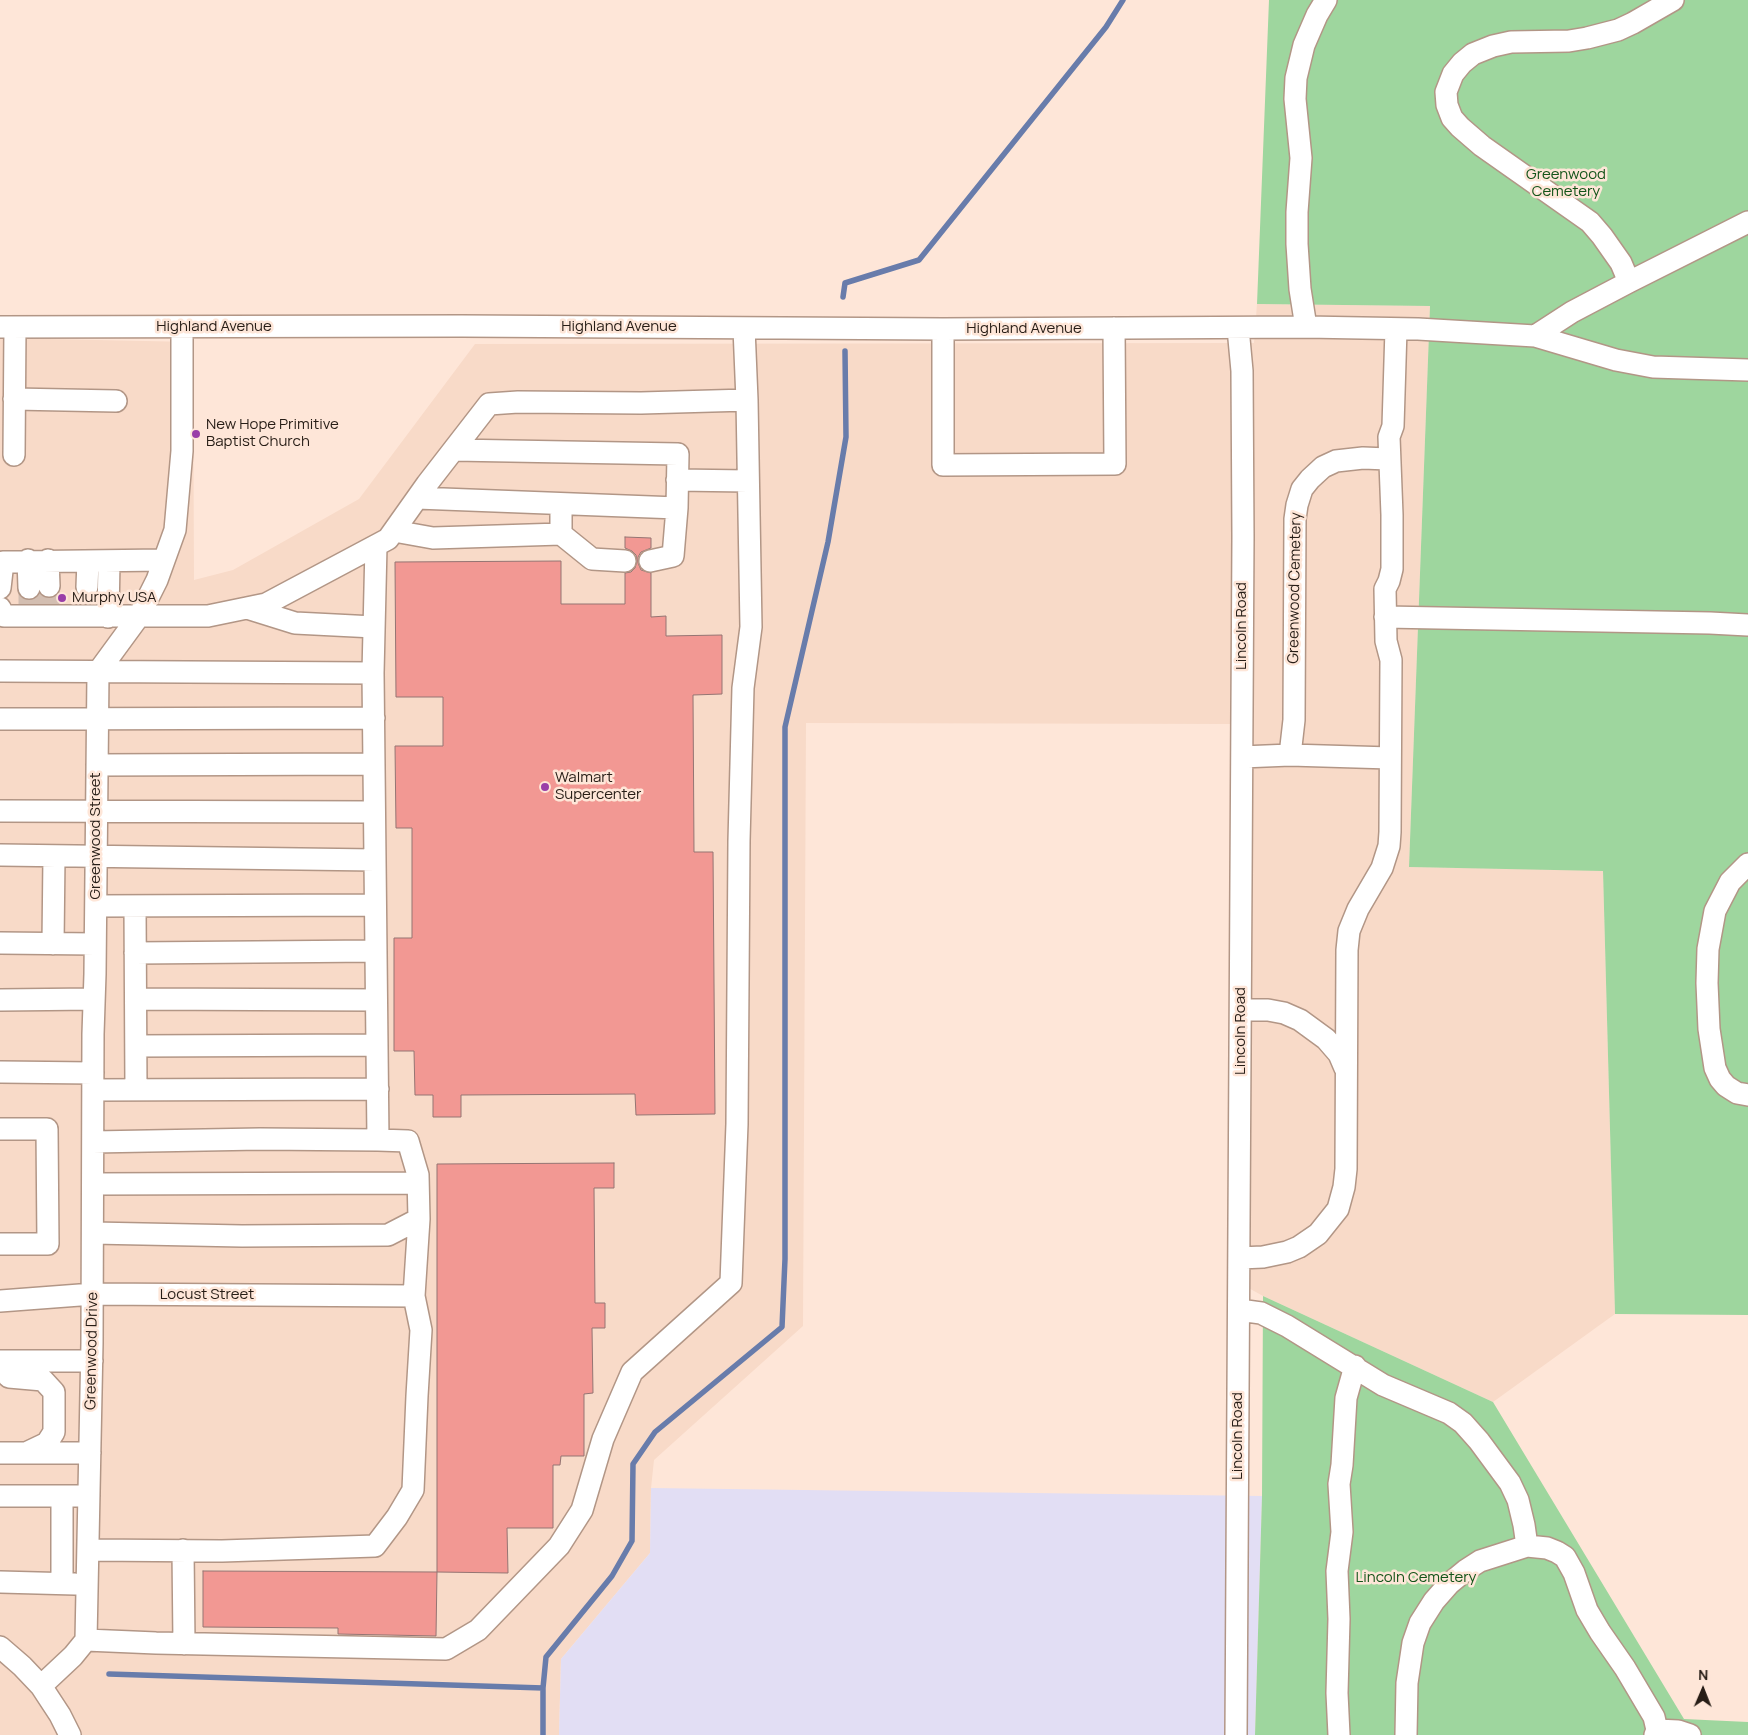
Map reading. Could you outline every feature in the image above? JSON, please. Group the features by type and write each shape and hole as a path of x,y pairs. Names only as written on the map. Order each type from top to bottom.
{"street":[{"path":"1306,327 1300,289 1297,244 1300,158 1295,99 1296,78 1304,45 1326,0"},
{"path":"1629,282 1621,263 1590,222 1482,146 1460,127 1452,118 1447,105 1446,92 1453,74 1462,62 1473,54 1493,46 1511,42 1569,41 1618,30 1673,0"},
{"path":"1535,336 1572,312 1748,222"},
{"path":"7,327 14,399 14,455"},
{"name":"Highland Avenue","path":"7,327 1238,328"},
{"path":"98,672 139,616 157,580 175,530 182,451 182,327"},
{"path":"41,1686 73,1656 86,1640 184,1644 446,1649 478,1630 559,1546 582,1510 603,1439 632,1372 731,1283 737,1124 739,841 743,688 751,627 744,328"},
{"path":"943,329 944,465 1114,464 1114,328"},
{"path":"1238,328 1396,329 1535,336 1616,360 1653,367 1748,370"},
{"name":"Lincoln Road","path":"1236,1735 1243,537 1242,371 1238,328"},
{"path":"1240,1258 1263,1257 1287,1252 1298,1247 1325,1227 1338,1209 1342,1198 1346,1169 1347,950 1349,931 1358,909 1377,878 1389,846 1391,660 1386,641 1385,589 1392,569 1392,515 1388,437 1393,426 1396,329"},
{"path":"14,399 116,401"},
{"path":"0,608 4,616 47,603 87,603 108,617 208,616 266,604 388,539 489,404 518,402 641,403 747,400"},
{"path":"454,450 678,454 677,508 673,556 650,561"},
{"name":"Greenwood Cemetery","path":"1290,755 1294,720 1296,505 1302,489 1323,467 1336,461 1388,459"},
{"path":"678,480 748,481"},
{"path":"417,498 677,508"},
{"path":"561,504 561,534"},
{"path":"394,531 433,538 561,534 592,559 625,561"},
{"path":"376,546 373,673 378,1140"},
{"path":"46,560 47,603"},
{"path":"46,560 47,603"},
{"path":"0,588 2,562 164,560"},
{"path":"87,603 98,561"},
{"path":"98,561 108,617"},
{"path":"247,608 295,624 374,627"},
{"path":"1385,617 1748,625"},
{"path":"0,671 373,673"},
{"name":"Greenwood Street","path":"94,999 98,672"},
{"path":"0,719 374,718"},
{"path":"1242,757 1290,755 1390,758"},
{"path":"97,765 374,764"},
{"path":"0,811 374,812"},
{"path":"0,856 375,860"},
{"path":"53,944 54,856"},
{"path":"1748,864 1730,882 1715,911 1708,949 1707,983 1709,1028 1715,1068 1726,1086 1737,1093 1748,1095"},
{"path":"96,906 375,905"},
{"path":"135,906 136,1090"},
{"path":"0,943 96,944"},
{"path":"135,953 376,951"},
{"path":"0,1000 94,999"},
{"name":"Greenwood Drive","path":"86,1640 93,1294 94,999"},
{"path":"136,999 376,1000"},
{"path":"1241,1010 1268,1010 1284,1013 1300,1020 1316,1031 1332,1046 1346,1068"},
{"path":"136,1046 377,1045"},
{"path":"0,1072 93,1081 136,1090 378,1089"},
{"path":"0,1129 47,1129 48,1244 0,1244"},
{"path":"88,1550 294,1550 375,1546 397,1517 413,1490 421,1330 414,1296 419,1219 418,1175 408,1141 260,1139 93,1142"},
{"path":"93,1184 418,1183"},
{"path":"93,1233 242,1236 388,1235 419,1219"},
{"name":"Locust Street","path":"0,1301 93,1294 414,1296"},
{"path":"1239,1310 1261,1313 1278,1321 1383,1385 1449,1414 1463,1423 1510,1483 1518,1500 1527,1546"},
{"path":"5,1369 92,1361"},
{"path":"1339,1735 1337,1571 1342,1532 1339,1484 1346,1398 1354,1366"},
{"path":"5,1369 43,1380 54,1392 54,1432 47,1442 26,1453"},
{"path":"0,1453 90,1453"},
{"path":"0,1496 90,1496"},
{"path":"62,1496 62,1583"},
{"path":"1406,1735 1407,1683 1413,1643 1420,1623 1434,1600 1466,1570 1480,1562 1527,1546 1547,1548 1565,1558 1574,1572 1587,1610 1654,1716 1656,1732 1678,1731 1690,1735"},
{"path":"183,1550 184,1644"},
{"path":"0,1582 87,1584"},
{"path":"0,1647 41,1686 60,1715 70,1735"}],"shaded area":[{"path":"1257,304 1430,306 1409,867 1603,870 1615,1314 1493,1402 1263,1296 1227,1276 1232,724 806,723 803,1326 654,1460 651,1488 650,1553 561,1659 559,1735 0,1735 0,338 193,342 194,580 233,570 359,499 475,344 1254,343"},
{"path":"651,1488 1262,1496 1255,1735 559,1735 561,1659 650,1553"}],"green space":[{"name":"Greenwood Cemetery","path":"1269,0 1748,0 1748,1315 1615,1314 1603,871 1409,867 1430,306 1257,304"},
{"name":"Lincoln Cemetery","path":"1263,1296 1493,1402 1684,1719 1748,1722 1748,1735 1255,1735 1262,1496"}],"building":[{"name":"Walmart Supercenter","path":"625,537 651,538 651,548 641,552 638,557 638,563 641,570 651,573 651,617 666,616 666,636 722,635 722,694 693,695 694,852 713,852 715,1114 636,1115 635,1094 461,1095 461,1117 433,1117 433,1095 415,1095 414,1051 394,1051 394,938 412,938 412,828 396,828 395,746 443,746 443,697 396,697 395,562 561,561 561,604 625,604 625,573 631,572 635,568 637,561 636,555 625,548"},
{"path":"614,1163 614,1188 594,1188 595,1303 605,1303 605,1328 592,1328 593,1393 584,1394 584,1456 561,1456 560,1465 553,1465 553,1528 507,1528 508,1573 437,1572 437,1164"},
{"path":"203,1571 437,1572 436,1636 338,1634 338,1628 203,1627"}],"waterway":[{"path":"843,297 845,283 919,260 1106,27 1123,0"},
{"path":"543,1735 543,1688 546,1657 612,1576 632,1541 633,1464 655,1432 782,1327 785,1259 785,727 828,542 846,437 845,351"},
{"path":"109,1674 543,1688"}],"tunnel":[{"path":"49,586 49,606"},
{"path":"87,587 87,606"},
{"path":"29,588 29,606"}],"place":[{"name":"New Hope Primitive Baptist Church","path":"196,434"},
{"name":"Murphy USA","path":"62,598"},
{"name":"Walmart Supercenter","path":"545,787"}]}
